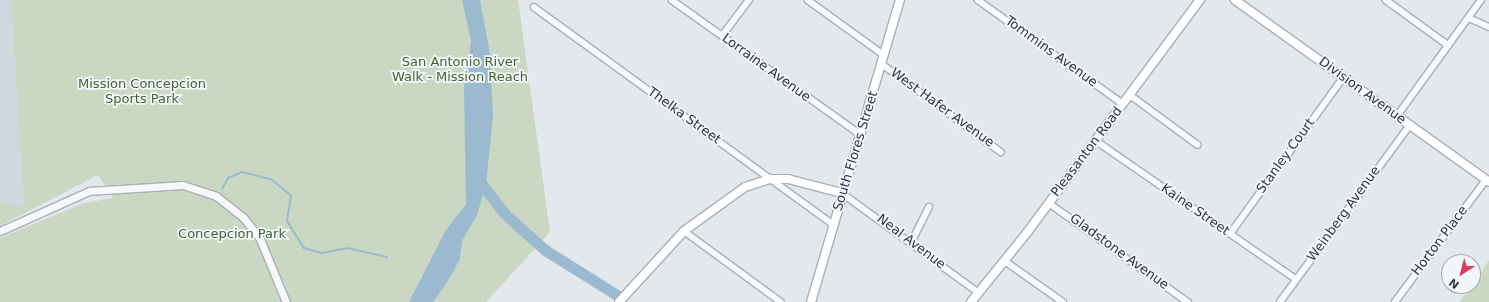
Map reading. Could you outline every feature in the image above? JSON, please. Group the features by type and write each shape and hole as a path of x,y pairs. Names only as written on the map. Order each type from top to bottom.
{"main road":[{"name":"South Flores Street","path":"811,302 900,0"},
{"name":"Pleasanton Road","path":"971,302 1005,261 1049,203 1200,0"},
{"name":"Division Avenue","path":"1235,0 1487,181"},
{"path":"619,302 684,231 732,194 770,179 804,181 842,194"}],"street":[{"name":"Lorraine Avenue","path":"672,0 861,135"},
{"path":"722,36 749,0"},
{"path":"808,0 884,55"},
{"name":"Tommins Avenue","path":"978,0 1123,104"},
{"path":"1386,0 1448,45"},
{"path":"1397,116 1481,0"},
{"name":"Thelka Street","path":"534,7 834,225"},
{"path":"1469,18 1489,28"},
{"name":"West Hafer Avenue","path":"882,64 1001,152"},
{"name":"Stanley Court","path":"1230,234 1343,78"},
{"path":"1130,95 1198,145"},
{"name":"Weinberg Avenue","path":"1280,302 1410,125"},
{"name":"Kaine Street","path":"1095,140 1296,279"},
{"name":"Horton Place","path":"1395,302 1487,181"},
{"path":"0,231 89,191 165,184 188,186 216,196 243,217 260,239 286,302"},
{"name":"Neal Avenue","path":"842,194 911,242 979,293"},
{"name":"Gladstone Avenue","path":"1049,203 1188,302"},
{"path":"911,242 929,207"},
{"path":"684,231 781,302"},
{"path":"1005,261 1063,302"}],"shaded area":[{"path":"0,0 11,0 24,207 0,202"}],"green space":[{"path":"11,0 518,0 550,232 486,302 0,302 0,238 84,203 113,198 98,175 0,226 0,202 24,207"},
{"path":"1489,260 1489,302 1459,302 1466,294 1481,294 1481,273"}],"water":[{"path":"462,0 480,0 490,54 493,116 486,184 477,215 462,241 460,259 446,284 433,302 409,302 446,230 466,204 464,87 471,41"}],"waterway":[{"path":"222,189 228,178 242,172 271,179 291,196 287,221 304,248 322,253 347,248 387,257"},
{"path":"476,177 505,214 545,250 617,295"}],"park label":[{"name":"San Antonio River Walk - Mission Reach","path":"460,70"},
{"name":"Mission Concepcion Sports Park","path":"142,92"},
{"name":"Concepcion Park","path":"232,234"}]}
